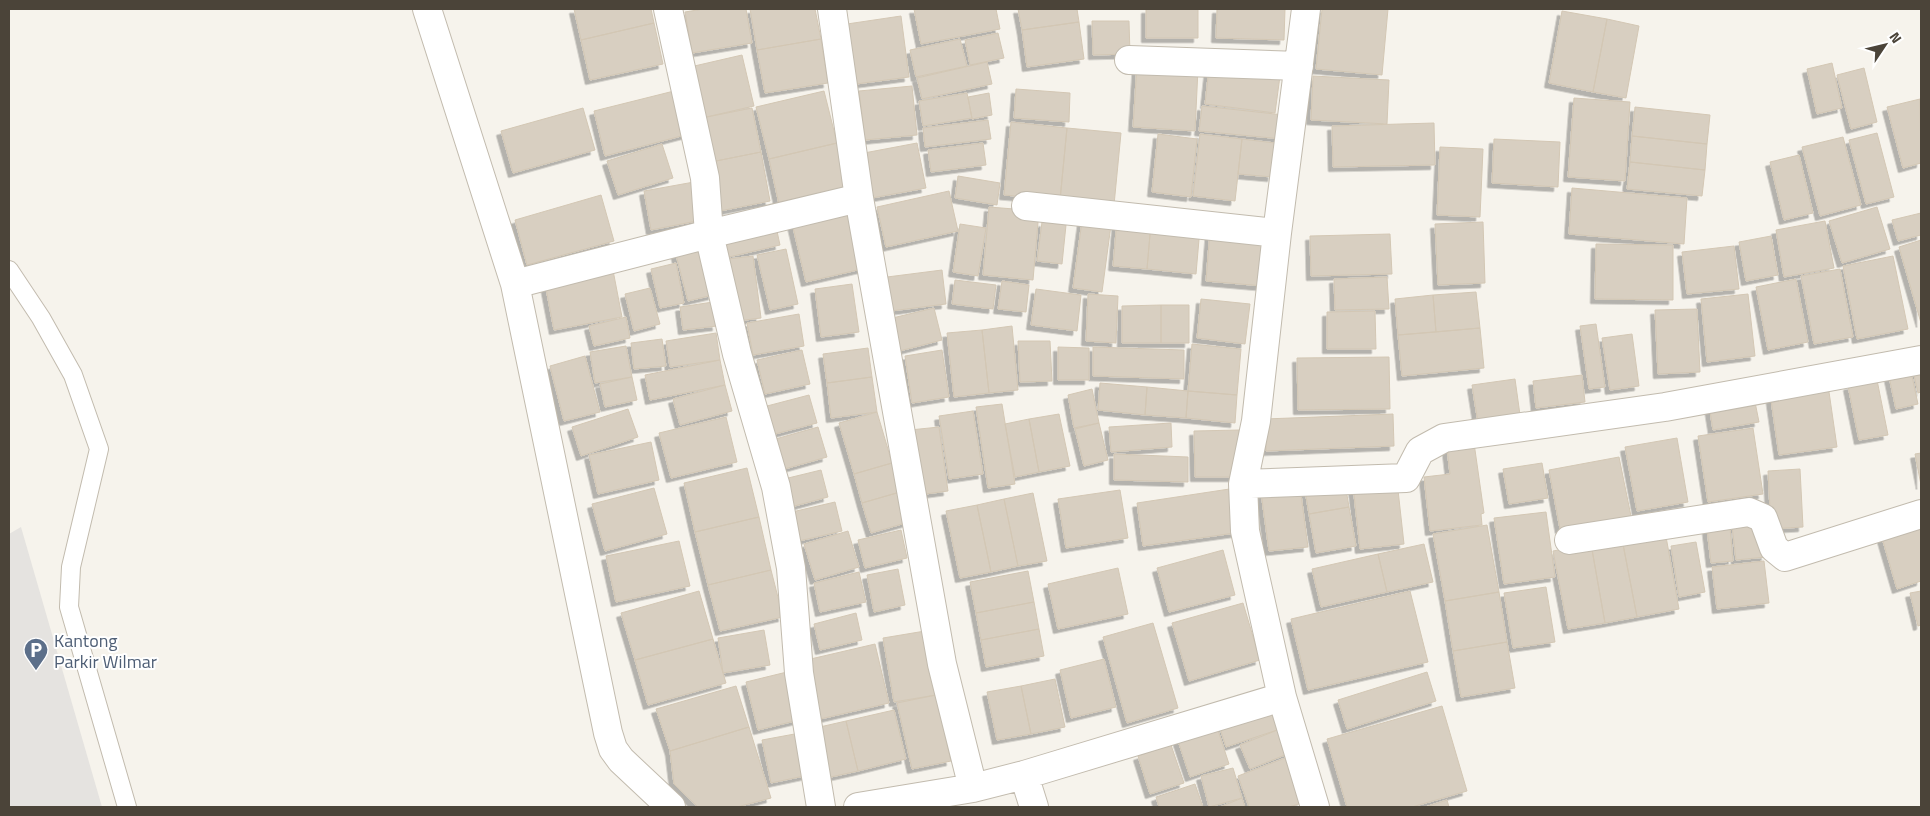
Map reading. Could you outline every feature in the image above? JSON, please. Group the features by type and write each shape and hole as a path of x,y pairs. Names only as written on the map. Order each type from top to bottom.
{"street":[{"path":"427,9 515,284 608,733 613,749 621,760 672,807"},
{"path":"668,9 705,178 709,234 737,354 776,487 791,568 799,673 821,807"},
{"path":"832,9 859,198 942,664 973,788"},
{"path":"1306,9 1277,232 1256,421 1243,484 1245,531 1282,697 1315,807"},
{"path":"1129,60 1299,66"},
{"path":"515,284 859,198"},
{"path":"1026,206 1277,232"},
{"path":"1243,484 1406,478 1420,451 1444,438 1665,408 1921,360"},
{"path":"1569,540 1749,512 1763,518 1774,548 1785,557 1921,514"},
{"path":"858,807 973,788 1024,775 1282,697"},
{"path":"1024,775 1034,807"}],"lane":[{"path":"9,270 41,318 73,375 100,449 71,567 69,607 127,807"}],"shaded area":[{"name":"Kantong Parkir Wilmar","path":"21,527 102,807 9,807 9,534"}],"building":[{"path":"574,9 651,9 654,23 581,40"},
{"path":"703,9 746,9 752,43 692,53 685,12"},
{"path":"750,9 815,9 821,39 757,50"},
{"path":"914,9 996,9 1000,29 921,44"},
{"path":"1018,9 1077,9 1079,22 1022,30"},
{"path":"1146,9 1198,9 1198,38 1146,38"},
{"path":"1217,9 1285,9 1284,40 1216,38"},
{"path":"1322,9 1388,9 1382,75 1316,69"},
{"path":"1562,11 1607,19 1593,92 1549,83"},
{"path":"901,16 909,77 856,84 847,24"},
{"path":"1607,19 1639,26 1626,98 1593,92"},
{"path":"1092,21 1129,21 1130,54 1093,55"},
{"path":"1079,22 1084,59 1027,67 1022,30"},
{"path":"654,23 663,64 590,80 581,40"},
{"path":"998,33 1004,58 970,65 965,40"},
{"path":"821,39 828,83 765,93 757,50"},
{"path":"960,39 967,66 916,77 910,50"},
{"path":"742,55 754,106 702,118 690,67"},
{"path":"987,62 992,84 922,99 917,78"},
{"path":"1832,63 1842,108 1817,114 1807,69"},
{"path":"1137,65 1198,69 1195,131 1133,127"},
{"path":"1209,68 1280,76 1275,113 1205,104"},
{"path":"1864,68 1877,122 1851,129 1837,75"},
{"path":"1313,76 1389,80 1387,124 1311,120"},
{"path":"912,86 917,135 865,140 859,91"},
{"path":"1016,89 1070,93 1069,122 1014,118"},
{"path":"678,90 689,134 605,156 594,111"},
{"path":"824,91 837,143 769,159 756,107"},
{"path":"967,93 972,118 923,126 919,101"},
{"path":"989,93 992,115 972,119 968,97"},
{"path":"1574,98 1630,102 1625,181 1568,177"},
{"path":"1920,99 1921,163 1903,168 1887,107"},
{"path":"1202,106 1284,115 1282,139 1199,131"},
{"path":"1635,107 1710,115 1707,144 1632,136"},
{"path":"583,108 595,150 513,173 501,131"},
{"path":"752,108 761,152 711,162 702,118"},
{"path":"988,120 991,139 925,147 923,128"},
{"path":"1011,122 1067,128 1060,200 1004,195"},
{"path":"1434,123 1435,165 1333,167 1332,126"},
{"path":"1067,128 1121,133 1114,205 1060,200"},
{"path":"1877,133 1894,197 1866,204 1849,140"},
{"path":"1158,134 1197,139 1191,197 1152,192"},
{"path":"1200,134 1242,139 1235,201 1193,196"},
{"path":"1632,136 1707,144 1705,170 1630,162"},
{"path":"1843,137 1861,205 1820,216 1802,147"},
{"path":"1242,139 1275,143 1272,177 1238,174"},
{"path":"1494,139 1560,142 1558,187 1492,183"},
{"path":"837,143 847,188 779,204 769,159"},
{"path":"917,143 926,188 872,198 864,153"},
{"path":"983,143 986,165 931,172 928,150"},
{"path":"662,144 673,178 618,195 607,161"},
{"path":"1440,147 1483,149 1480,217 1437,215"},
{"path":"761,152 770,201 720,211 711,162"},
{"path":"1799,155 1813,213 1784,220 1770,162"},
{"path":"1630,162 1705,170 1702,196 1627,189"},
{"path":"958,176 1000,183 997,205 955,198"},
{"path":"694,182 702,220 651,230 644,191"},
{"path":"1572,188 1687,198 1684,244 1569,234"},
{"path":"949,191 958,231 886,247 877,207"},
{"path":"601,195 614,241 527,265 515,220"},
{"path":"989,207 1039,211 1033,280 983,275"},
{"path":"1877,207 1890,249 1842,263 1829,221"},
{"path":"852,209 866,268 806,282 792,223"},
{"path":"1921,213 1921,235 1898,241 1892,220"},
{"path":"1117,220 1151,223 1147,269 1113,266"},
{"path":"1082,221 1111,225 1102,292 1073,288"},
{"path":"1825,221 1834,268 1784,277 1776,230"},
{"path":"775,222 780,245 729,257 723,234"},
{"path":"1042,222 1066,225 1062,264 1037,261"},
{"path":"1483,222 1485,283 1438,285 1435,224"},
{"path":"1151,223 1200,228 1196,274 1147,269"},
{"path":"960,224 986,228 978,276 953,272"},
{"path":"1210,231 1267,236 1263,286 1206,281"},
{"path":"1390,234 1392,274 1311,276 1310,236"},
{"path":"1771,236 1778,275 1746,281 1739,242"},
{"path":"1921,240 1921,323 1899,247"},
{"path":"1596,244 1673,245 1673,300 1595,299"},
{"path":"700,245 713,295 688,301 675,251"},
{"path":"1734,246 1739,289 1687,294 1682,252"},
{"path":"786,249 798,304 770,310 757,255"},
{"path":"753,256 761,318 737,321 728,259"},
{"path":"1893,256 1908,329 1857,339 1843,266"},
{"path":"676,263 684,303 660,308 651,269"},
{"path":"612,265 622,317 554,330 544,278"},
{"path":"1840,269 1853,337 1814,344 1801,276"},
{"path":"942,270 946,304 891,311 887,277"},
{"path":"1387,277 1389,309 1335,310 1334,279"},
{"path":"1796,279 1808,342 1768,350 1756,287"},
{"path":"955,280 996,285 993,309 952,304"},
{"path":"1002,281 1029,285 1026,312 998,309"},
{"path":"852,284 859,332 821,337 815,289"},
{"path":"650,288 660,324 634,331 625,294"},
{"path":"1036,289 1081,295 1077,331 1031,325"},
{"path":"1476,292 1480,328 1436,332 1433,295"},
{"path":"1088,294 1118,296 1116,343 1086,341"},
{"path":"1748,294 1755,356 1707,362 1701,299"},
{"path":"1433,295 1436,332 1398,335 1395,299"},
{"path":"1201,299 1250,304 1245,344 1197,338"},
{"path":"713,302 717,326 683,330 680,307"},
{"path":"1161,305 1161,343 1122,343 1122,306"},
{"path":"1161,305 1189,305 1189,343 1161,343"},
{"path":"934,308 942,340 892,353 884,320"},
{"path":"1697,309 1700,372 1658,374 1655,310"},
{"path":"1375,311 1376,349 1327,349 1327,312"},
{"path":"799,314 804,346 753,355 747,323"},
{"path":"626,317 630,338 594,346 589,326"},
{"path":"1596,324 1605,387 1589,389 1580,326"},
{"path":"1012,326 1018,390 989,393 982,330"},
{"path":"1480,328 1484,368 1402,376 1398,335"},
{"path":"982,330 989,393 954,397 947,333"},
{"path":"716,333 720,360 670,367 666,341"},
{"path":"1632,334 1639,386 1610,390 1602,338"},
{"path":"662,339 666,366 634,369 631,343"},
{"path":"1018,341 1050,341 1052,381 1020,382"},
{"path":"1192,344 1241,349 1237,395 1188,391"},
{"path":"626,346 632,377 595,383 590,352"},
{"path":"1058,347 1089,348 1089,380 1058,380"},
{"path":"1093,347 1184,350 1184,379 1093,376"},
{"path":"868,348 872,377 827,383 823,354"},
{"path":"802,350 810,384 765,394 757,360"},
{"path":"942,350 949,397 912,403 905,356"},
{"path":"585,356 600,412 564,421 550,366"},
{"path":"1389,357 1390,409 1298,410 1297,358"},
{"path":"720,360 725,385 650,400 645,375"},
{"path":"1921,364 1921,392 1918,393 1912,366"},
{"path":"1910,367 1918,404 1896,409 1888,372"},
{"path":"1582,375 1585,402 1536,408 1533,381"},
{"path":"632,377 637,400 605,407 600,384"},
{"path":"872,377 877,412 831,418 827,383"},
{"path":"1515,379 1521,422 1479,429 1472,385"},
{"path":"1877,380 1888,435 1859,440 1848,386"},
{"path":"1100,383 1147,387 1145,415 1098,410"},
{"path":"725,385 732,411 680,425 673,399"},
{"path":"1828,385 1837,447 1779,455 1770,393"},
{"path":"1147,387 1188,391 1186,418 1145,415"},
{"path":"1092,389 1099,423 1074,428 1068,395"},
{"path":"1188,391 1237,395 1235,423 1186,418"},
{"path":"809,395 817,423 775,434 767,406"},
{"path":"1754,397 1759,422 1713,430 1709,405"},
{"path":"1002,404 1015,484 988,488 976,407"},
{"path":"628,409 638,437 581,456 572,427"},
{"path":"973,411 983,474 949,479 939,416"},
{"path":"877,412 892,463 854,474 839,423"},
{"path":"1059,414 1070,466 1039,472 1029,419"},
{"path":"1393,414 1394,446 1266,451 1265,419"},
{"path":"726,417 737,462 671,478 659,433"},
{"path":"1029,419 1039,472 1015,477 1005,424"},
{"path":"1099,423 1108,460 1084,466 1075,429"},
{"path":"1171,423 1172,447 1111,452 1109,427"},
{"path":"818,427 827,457 781,470 772,440"},
{"path":"939,427 948,491 918,495 910,430"},
{"path":"1753,428 1763,494 1708,502 1698,436"},
{"path":"1239,430 1240,477 1195,477 1194,431"},
{"path":"1473,436 1484,513 1481,514 1482,525 1430,531 1424,477 1450,474 1446,440"},
{"path":"1677,438 1688,502 1637,511 1625,447"},
{"path":"651,442 659,480 598,494 589,455"},
{"path":"1921,453 1921,485 1915,454"},
{"path":"1114,454 1188,457 1188,482 1114,480"},
{"path":"1619,457 1631,516 1560,529 1549,470"},
{"path":"892,463 900,492 862,503 854,474"},
{"path":"1542,463 1548,498 1509,504 1503,469"},
{"path":"747,468 759,517 695,532 684,483"},
{"path":"1800,469 1803,527 1771,529 1768,471"},
{"path":"821,470 828,497 791,507 784,479"},
{"path":"1397,481 1404,544 1360,549 1353,486"},
{"path":"1345,483 1349,507 1309,514 1305,490"},
{"path":"1300,487 1308,547 1269,551 1261,492"},
{"path":"654,488 667,534 605,551 592,504"},
{"path":"1236,488 1242,532 1143,546 1137,503"},
{"path":"1120,490 1128,538 1066,548 1058,499"},
{"path":"900,492 909,522 871,533 862,503"},
{"path":"1033,493 1047,561 1018,566 1004,499"},
{"path":"1004,499 1018,566 991,572 977,505"},
{"path":"835,502 842,531 799,541 792,512"},
{"path":"977,505 991,572 960,578 946,511"},
{"path":"1349,507 1356,546 1316,553 1309,514"},
{"path":"1546,512 1555,577 1504,584 1494,518"},
{"path":"759,517 771,570 708,585 695,532"},
{"path":"1921,518 1921,581 1897,589 1880,531"},
{"path":"1762,523 1766,557 1736,560 1732,526"},
{"path":"1487,525 1499,592 1445,601 1433,534"},
{"path":"1730,527 1733,561 1711,563 1707,529"},
{"path":"901,530 907,558 865,568 858,540"},
{"path":"848,531 859,567 815,580 804,544"},
{"path":"1665,531 1679,609 1637,617 1622,539"},
{"path":"1622,539 1637,617 1605,623 1591,544"},
{"path":"679,541 690,586 616,602 606,556"},
{"path":"1696,542 1705,592 1679,597 1671,546"},
{"path":"1424,544 1433,582 1387,592 1378,554"},
{"path":"1591,544 1605,623 1568,629 1553,551"},
{"path":"1223,550 1235,595 1169,612 1157,568"},
{"path":"1378,554 1387,592 1321,607 1312,569"},
{"path":"1764,561 1769,603 1717,609 1712,567"},
{"path":"1118,568 1128,614 1058,629 1048,584"},
{"path":"898,569 905,605 874,612 867,575"},
{"path":"771,570 783,617 720,631 708,585"},
{"path":"1028,571 1034,602 976,613 970,582"},
{"path":"859,572 866,602 820,612 814,583"},
{"path":"1546,587 1555,642 1513,648 1504,593"},
{"path":"699,591 713,639 635,660 621,613"},
{"path":"1410,591 1428,662 1308,690 1291,619"},
{"path":"1921,591 1921,625 1918,626 1910,593"},
{"path":"1499,592 1507,642 1453,651 1445,601"},
{"path":"1034,602 1039,629 981,640 976,613"},
{"path":"1243,603 1260,660 1189,681 1172,623"},
{"path":"856,613 862,640 820,650 814,624"},
{"path":"1153,623 1178,708 1127,723 1103,637"},
{"path":"1039,629 1044,656 986,667 981,640"},
{"path":"764,630 770,665 723,673 718,638"},
{"path":"925,631 936,695 894,702 883,638"},
{"path":"713,639 726,683 648,705 635,660"},
{"path":"1507,642 1515,688 1461,697 1453,651"},
{"path":"875,644 889,703 816,720 802,661"},
{"path":"1104,659 1116,707 1071,718 1060,670"},
{"path":"791,671 803,719 758,730 746,682"},
{"path":"1427,672 1436,701 1347,729 1338,700"},
{"path":"1055,679 1065,727 1031,734 1021,686"},
{"path":"736,686 749,727 670,751 656,709"},
{"path":"1021,686 1031,734 997,740 987,692"},
{"path":"936,695 951,761 912,769 897,703"},
{"path":"1272,705 1280,729 1226,747 1218,722"},
{"path":"1442,706 1467,791 1412,807 1347,807 1327,739"},
{"path":"894,710 906,759 858,771 846,721"},
{"path":"846,721 858,771 822,779 811,729"},
{"path":"1215,721 1229,764 1190,777 1176,735"},
{"path":"749,727 771,798 737,807 698,807 674,784 670,751"},
{"path":"1280,729 1290,753 1250,769 1240,745"},
{"path":"800,733 809,775 771,783 762,740"},
{"path":"1171,745 1184,783 1150,794 1138,756"},
{"path":"1285,758 1302,803 1289,807 1249,807 1238,776"},
{"path":"1233,768 1242,798 1209,807 1201,776"},
{"path":"1195,784 1203,807 1159,807 1156,797"},
{"path":"1242,798 1245,807 1220,807"},
{"path":"1447,800 1449,807 1425,807"}],"place":[{"name":"Kantong Parkir Wilmar","path":"36,671"}]}
